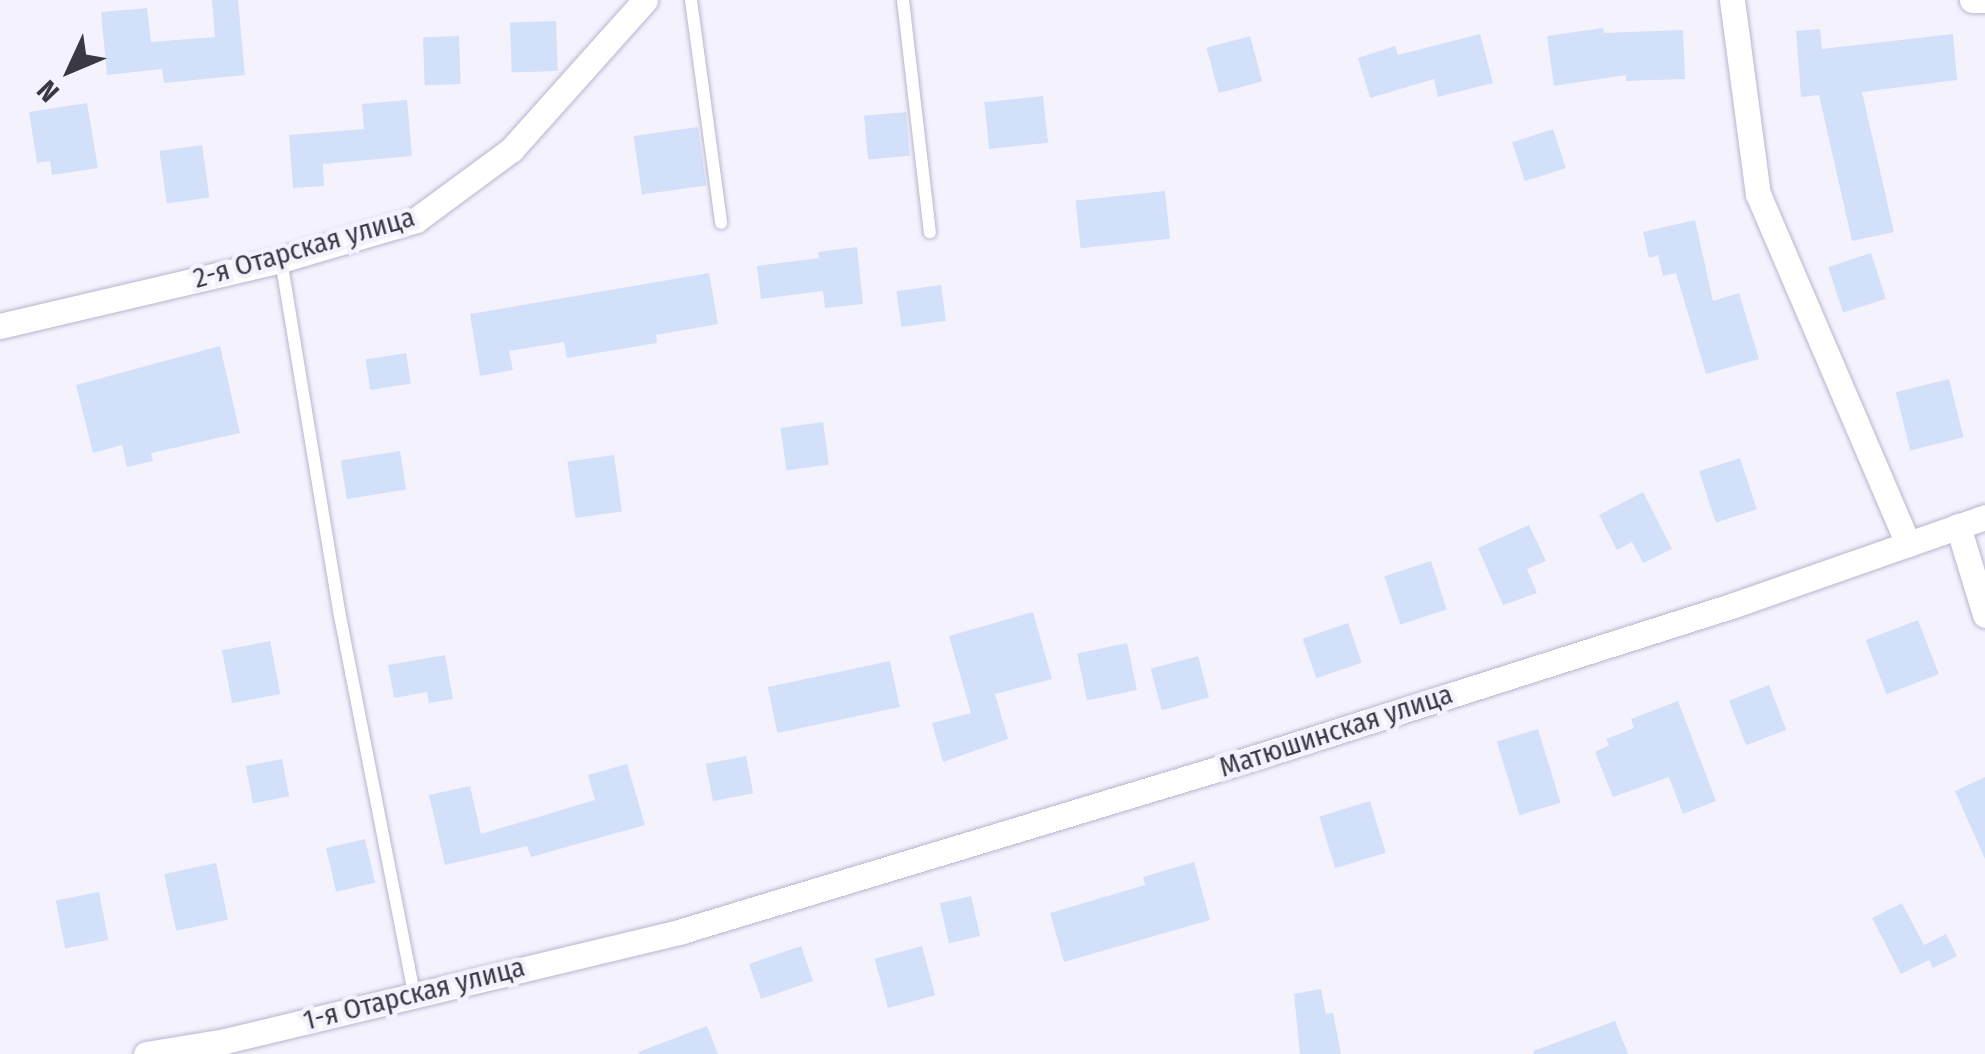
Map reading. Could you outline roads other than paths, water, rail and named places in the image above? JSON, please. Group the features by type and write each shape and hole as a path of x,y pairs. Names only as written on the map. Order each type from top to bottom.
{"street":[{"name":"2-я Отарская улица","path":"0,326 281,260 416,220 510,150 645,0"},
{"path":"1732,0 1758,194 1908,544"},
{"path":"1972,0 1985,0"},
{"name":"Матюшинская улица","path":"682,931 1247,760 1734,605 1985,517"},
{"path":"1958,526 1985,616"},
{"name":"1-я Отарская улица","path":"146,1054 225,1041 682,931"}],"lane":[{"path":"691,0 722,223"},
{"path":"902,0 930,232"},
{"path":"281,260 339,611 414,993"}]}
